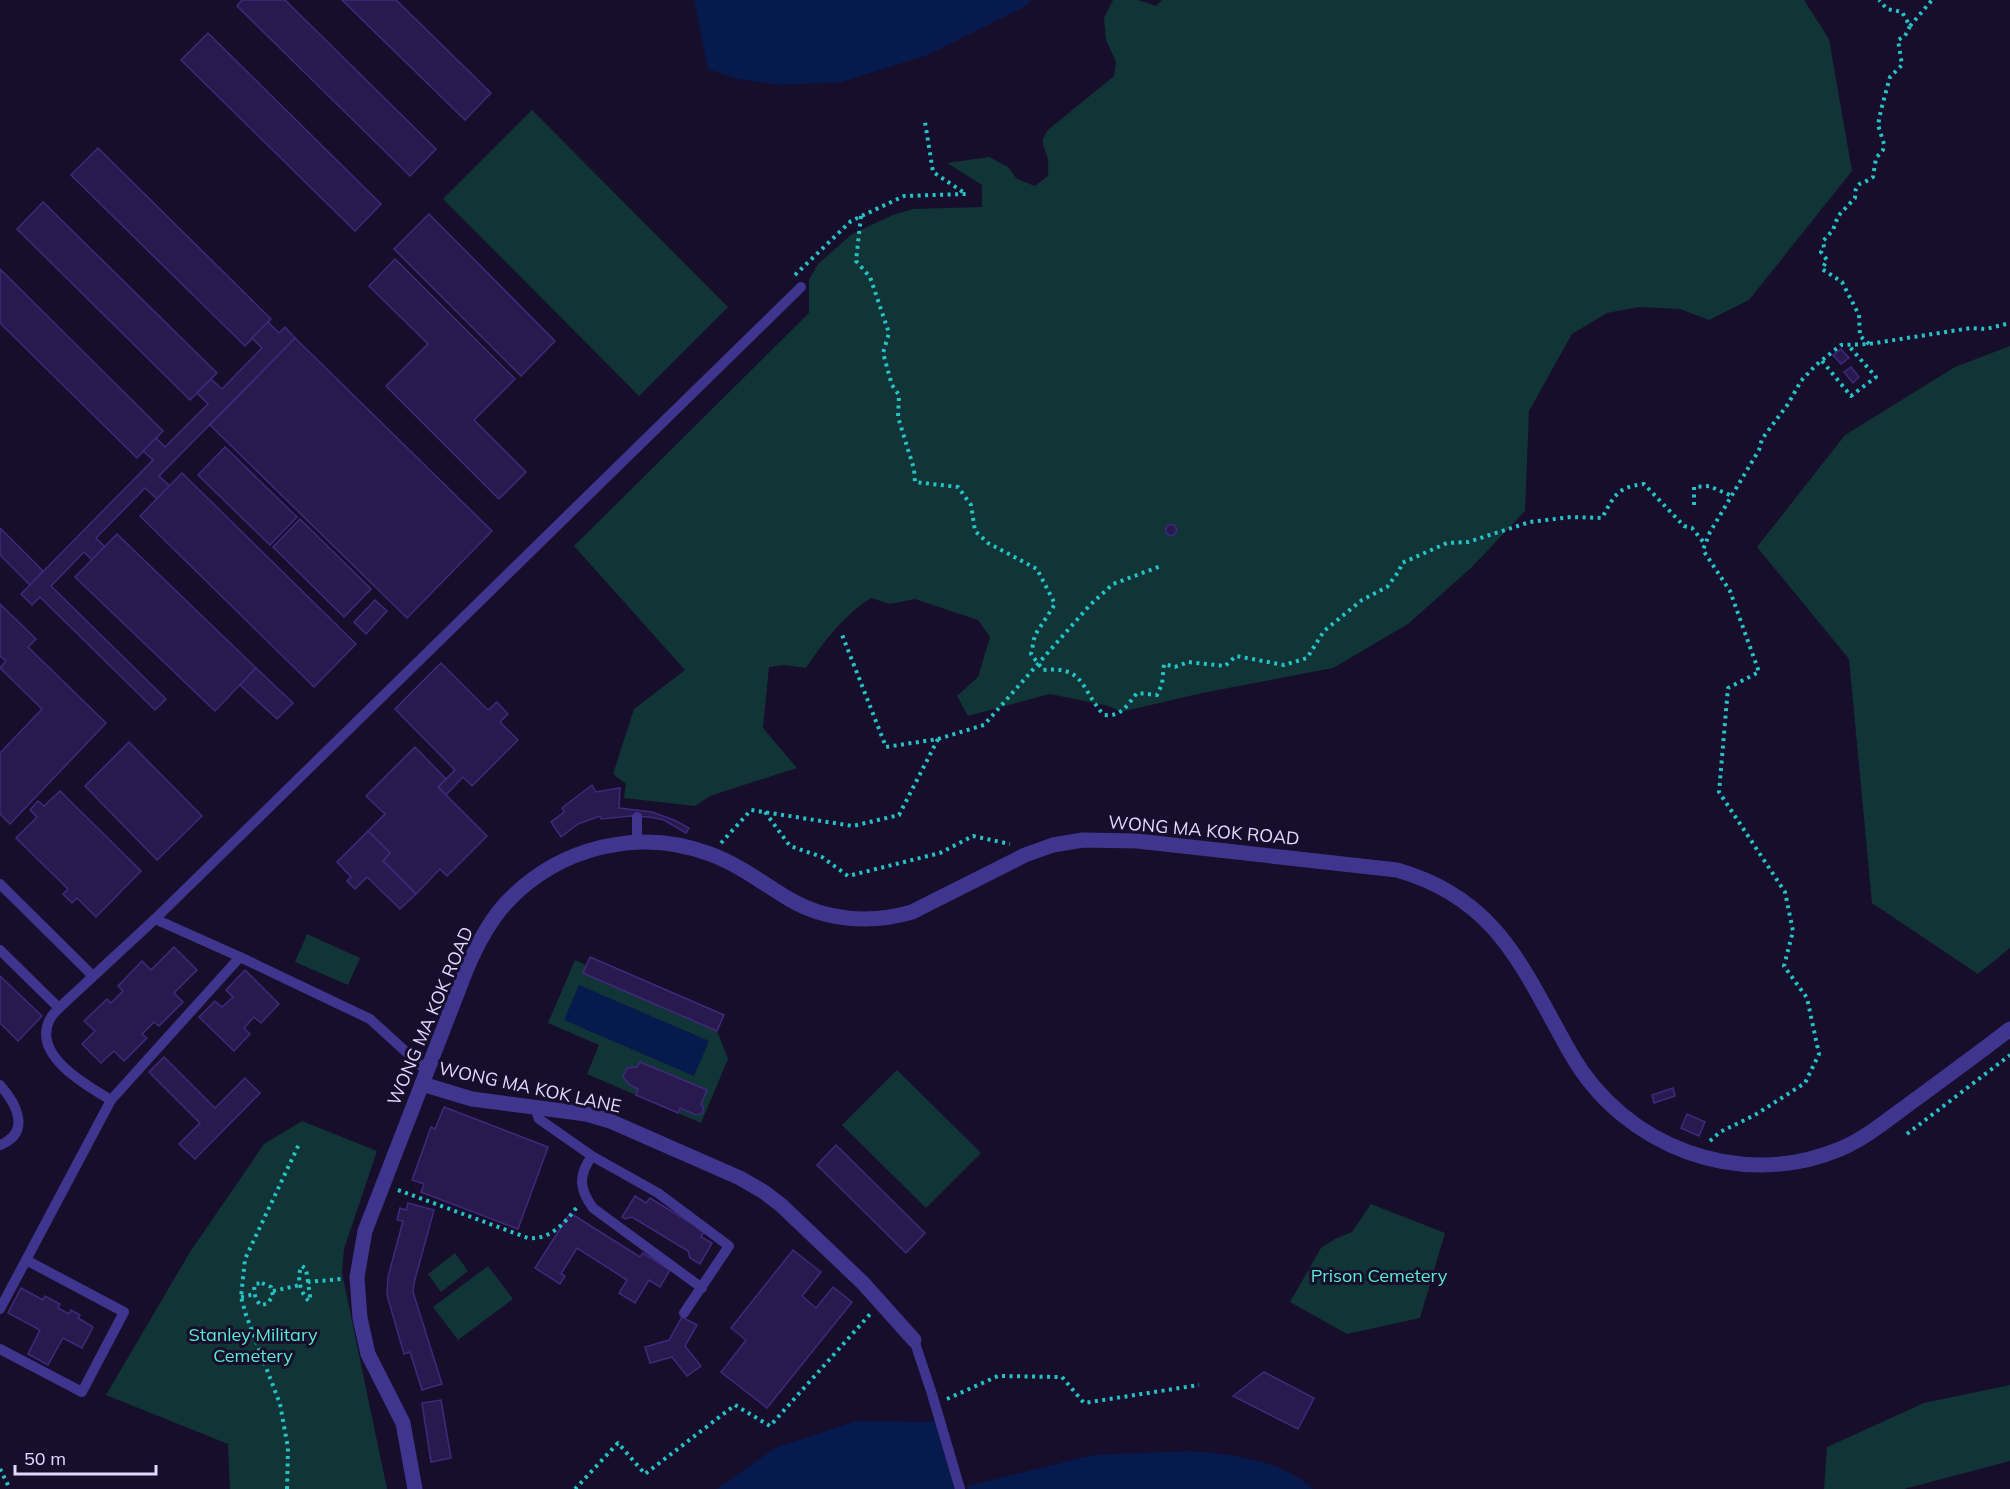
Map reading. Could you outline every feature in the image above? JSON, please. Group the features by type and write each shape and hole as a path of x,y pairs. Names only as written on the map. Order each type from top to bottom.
{"street":[{"name":"WONG MA KOK ROAD","path":"414,1489 403,1424 374,1368 364,1340 357,1298 357,1277 365,1231 474,952 484,933 506,903 537,875 572,856 603,846 637,841 696,849 742,868 799,904 828,914 861,919 895,917 912,912 1009,863 1040,850 1083,840 1137,841 1380,867 1412,874 1437,885 1472,906 1501,938 1536,990 1575,1062 1615,1110 1647,1133 1678,1150 1726,1163 1764,1164 1804,1160 1840,1149 1875,1130 2010,1029"},
{"name":"WONG MA KOK LANE","path":"424,1078 472,1099 586,1114 619,1124 754,1186 781,1205 863,1283 914,1340"}],"lane":[{"path":"111,1100 69,1072 50,1050 46,1031 50,1019 58,1008 155,919 801,287"},
{"path":"636,817 637,841"},
{"path":"0,884 92,975"},
{"path":"155,919 370,1019 424,1078"},
{"path":"0,950 58,1008"},
{"path":"0,1309 111,1100 240,957"},
{"path":"0,1085 12,1099 19,1118 12,1137 0,1145"},
{"path":"535,1107 538,1119 592,1156 658,1193 729,1246 684,1313"},
{"path":"592,1156 583,1168 582,1183 585,1197 593,1208 702,1288"},
{"path":"0,1349 82,1392 124,1312 26,1260"},
{"path":"914,1340 960,1489"}],"path":[{"path":"1879,0 1887,9 1902,12 1910,26"},
{"path":"1869,344 1860,336 1860,315 1842,282 1822,269 1827,260 1821,252 1824,248 1823,241 1833,230 1838,216 1854,198 1857,184 1873,177 1876,158 1883,150 1884,144 1878,125 1881,110 1890,77 1902,65 1898,40 1905,36 1910,26 1932,0"},
{"path":"801,287 793,276 851,221 904,196 966,194 933,172 925,122"},
{"path":"861,216 856,261 870,277 889,333 883,353 892,386 899,395 898,417 915,469 915,482 957,487 971,505 975,531 988,543 1038,569 1055,604 1035,635 1031,654 1043,670 1059,668 1074,672 1083,683 1092,702 1104,715 1113,716 1124,711 1137,693 1157,695 1162,684 1164,664 1175,667 1188,662 1225,666 1236,656 1284,665 1307,658 1324,631 1362,600 1387,587 1402,563 1447,543 1468,542 1530,522 1571,517 1602,518 1613,498 1628,486 1644,484 1684,526 1692,528 1705,544"},
{"path":"1693,1155 1720,1132 1755,1115 1805,1083 1819,1054 1807,999 1784,966 1793,931 1785,892 1719,792 1728,688 1759,672 1730,591 1703,550 1705,544 1759,450 1761,439 1788,404 1801,381 1816,365 1841,345 1869,344 1971,328 1986,329 2010,323"},
{"path":"1822,362 1851,396 1876,377 1848,345"},
{"path":"1694,505 1694,487 1710,486 1732,496"},
{"path":"841,632 886,747 938,739 984,725 1090,605 1113,584 1161,566"},
{"path":"711,854 751,810 853,826 899,815 938,739"},
{"path":"765,812 790,846 822,857 849,876 940,853 973,836 1040,850"},
{"path":"1907,1134 2010,1055"},
{"path":"287,1489 288,1449 280,1404 246,1316 241,1297 245,1259 300,1142"},
{"path":"394,1200 402,1179"},
{"path":"398,1190 528,1238 537,1239 543,1238 565,1224 585,1197"},
{"path":"302,1266 306,1269 308,1282 310,1296 309,1301 304,1297 300,1285 299,1269 302,1266"},
{"path":"308,1282 357,1277"},
{"path":"255,1284 267,1284 273,1291 271,1301 260,1305 255,1294 255,1284"},
{"path":"273,1291 300,1285"},
{"path":"241,1297 255,1294"},
{"path":"575,1489 618,1443 645,1474 735,1406 770,1426 875,1308"},
{"path":"935,1404 998,1376 1062,1377 1084,1402 1198,1385"},
{"path":"0,1469 10,1489"}],"green space":[{"path":"1113,0 1138,0 1156,6 1162,0 1804,0 1829,39 1852,171 1749,300 1709,320 1680,309 1639,307 1607,313 1572,334 1529,411 1525,511 1471,568 1408,624 1333,668 1202,693 1121,712 1109,706 1050,694 968,716 957,696 978,677 990,637 978,620 915,599 890,604 871,598 835,629 806,668 784,665 769,667 763,728 797,768 710,796 695,806 624,798 626,784 613,774 634,709 685,670 574,546 809,313 809,280 818,264 852,234 893,215 913,209 982,207 982,185 947,163 989,157 1008,167 1017,179 1035,186 1048,176 1048,158 1043,142 1046,133 1114,76 1116,62 1106,40 1104,18"},
{"path":"532,110 728,307 639,396 443,199"},
{"path":"2010,346 2010,948 1978,974 1872,903 1849,659 1757,547 1845,435 1955,367"},
{"path":"307,934 360,958 348,985 295,962"},
{"path":"590,957 724,1015 717,1031 728,1059 701,1123 587,1074 599,1045 548,1023 575,960 586,965"},
{"path":"897,1070 981,1153 926,1208 842,1125"},
{"name":"Stanley Military Cemetery","path":"302,1121 377,1151 344,1249 342,1273 387,1489 230,1489 228,1444 106,1395 190,1252 264,1144"},
{"name":"Prison Cemetery","path":"1371,1204 1445,1233 1420,1318 1347,1334 1290,1302 1321,1248 1352,1232"},
{"path":"455,1253 468,1271 441,1292 428,1274"},
{"path":"488,1266 513,1299 458,1340 433,1307"},
{"path":"2010,1385 2010,1461 1904,1489 1824,1489 1827,1447 1924,1403"}],"water":[{"path":"694,0 1032,0 1024,7 928,55 841,82 781,85 738,79 708,69"},
{"path":"579,985 709,1041 694,1076 564,1020"},
{"path":"935,1420 955,1489 717,1489 775,1448 856,1421 926,1422"},
{"path":"1189,1451 1229,1455 1270,1464 1294,1475 1313,1489 968,1489 967,1486 1093,1455"}],"building":[{"path":"242,0 285,0 436,149 410,176 237,6"},
{"path":"342,0 396,0 491,93 465,120"},
{"path":"208,33 381,204 355,231 181,60"},
{"path":"98,148 271,319 245,346 71,175"},
{"path":"43,202 217,373 190,400 17,229"},
{"path":"429,214 555,341 521,376 394,249"},
{"path":"395,259 515,379 474,420 526,472 499,499 386,386 428,344 369,286"},
{"path":"0,269 163,431 137,458 0,323"},
{"path":"268,322 279,333 285,327 295,338 159,476 170,486 157,499 145,488 96,538 105,547 92,560 84,552 51,586 166,699 155,710 40,597 32,605 21,594 153,460 143,451 156,438 165,447 208,404 197,393 211,379 222,389 262,348 252,338"},
{"path":"295,338 492,531 407,618 210,425"},
{"path":"1841,349 1849,358 1841,364 1833,355"},
{"path":"1851,367 1859,377 1853,383 1844,372"},
{"path":"225,447 297,517 270,545 198,475"},
{"path":"182,473 356,644 314,687 140,516"},
{"path":"300,519 371,589 344,617 273,547"},
{"path":"1171,524 1177,530 1171,536 1165,530"},
{"path":"0,528 43,571 30,585 0,555"},
{"path":"117,534 256,668 215,711 75,577"},
{"path":"375,600 387,611 366,634 354,622"},
{"path":"0,604 36,639 28,647 106,723 10,824 0,814 0,753 42,709 0,668 6,661 0,656"},
{"path":"441,663 488,710 497,702 508,714 500,722 518,740 472,786 463,777 446,795 438,787 455,770 395,709"},
{"path":"256,668 293,703 277,719 240,685"},
{"path":"129,742 202,816 157,860 85,786"},
{"path":"415,747 446,779 438,787 487,836 447,876 440,869 416,894 383,861 390,853 368,831 385,814 366,796"},
{"path":"592,785 596,792 620,788 619,808 652,812 689,828 686,833 664,820 650,817 601,819 600,816 578,824 561,837 551,822 564,812 562,808"},
{"path":"60,791 141,871 96,917 77,898 72,903 63,894 68,889 16,838 37,817 30,810 38,801 44,806"},
{"path":"368,831 390,853 383,861 416,894 400,909 367,877 355,889 347,881 351,877 337,862"},
{"path":"174,947 197,970 174,993 183,1002 159,1026 154,1022 142,1034 147,1038 124,1061 114,1051 101,1063 82,1044 95,1031 84,1021 107,999 111,1003 123,991 118,986 142,961 151,970"},
{"path":"590,957 724,1015 717,1031 583,973"},
{"path":"245,970 279,1004 261,1023 254,1017 244,1028 250,1034 234,1051 199,1017 215,1001 222,1007 233,997 226,990"},
{"path":"0,976 42,1016 18,1041 0,1023"},
{"path":"164,1057 215,1108 245,1078 260,1093 195,1159 179,1144 200,1123 149,1072"},
{"path":"640,1062 707,1090 701,1104 703,1113 696,1115 680,1108 678,1113 636,1095 638,1089 630,1085 623,1077 627,1068 637,1067"},
{"path":"1673,1088 1675,1096 1654,1103 1652,1095"},
{"path":"444,1107 548,1147 518,1229 421,1192 424,1184 412,1180 431,1127 435,1129"},
{"path":"1687,1114 1705,1122 1699,1136 1681,1128"},
{"path":"836,1145 925,1233 906,1253 817,1165"},
{"path":"635,1196 646,1203 650,1198 704,1231 701,1237 712,1243 700,1264 690,1258 688,1251 632,1217 625,1219 622,1217"},
{"path":"408,1203 434,1210 413,1292 442,1384 422,1390 410,1352 404,1354 387,1295 388,1277 403,1221 397,1220 400,1208 406,1210"},
{"path":"570,1213 640,1257 643,1253 670,1270 660,1287 649,1280 635,1303 619,1293 627,1280 577,1248 561,1274 565,1276 560,1284 535,1268"},
{"path":"793,1250 821,1272 802,1296 816,1308 833,1287 852,1302 767,1408 721,1372 746,1340 731,1328"},
{"path":"21,1288 43,1300 45,1296 60,1304 58,1308 69,1314 71,1310 80,1315 78,1318 93,1327 82,1348 63,1338 48,1365 28,1354 40,1330 8,1313"},
{"path":"682,1317 697,1325 685,1346 701,1366 687,1376 672,1357 650,1363 645,1347 669,1340"},
{"path":"1264,1372 1314,1398 1298,1429 1233,1396"},
{"path":"441,1400 451,1458 431,1462 422,1403"}]}
